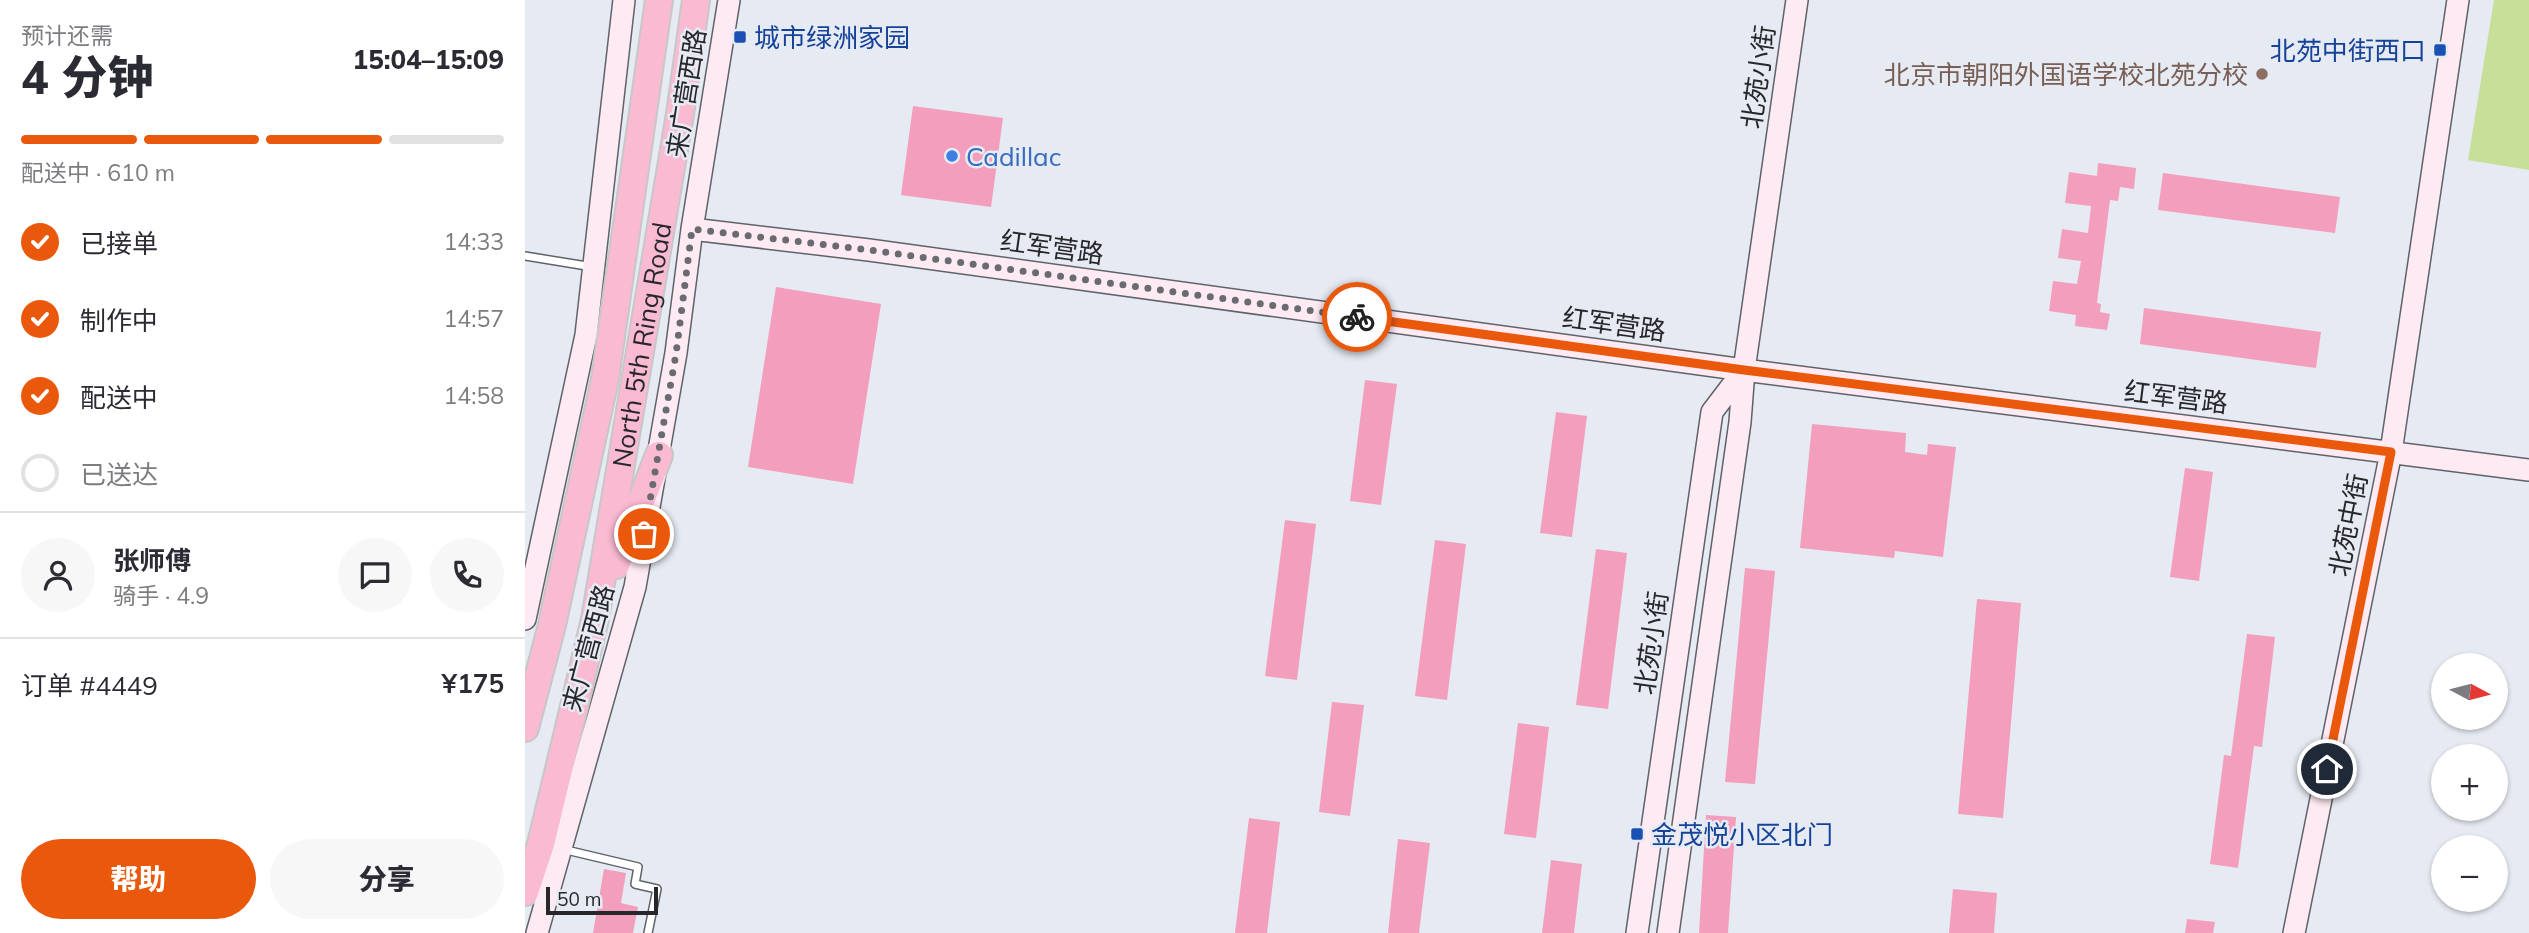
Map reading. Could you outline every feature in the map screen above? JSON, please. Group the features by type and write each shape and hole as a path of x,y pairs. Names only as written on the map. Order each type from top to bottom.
{"highway":[{"name":"North 5th Ring Road","path":"525,728 552,625 604,379 659,0"},
{"name":"North 5th Ring Road","path":"525,891 541,844 595,619 680,114 696,0"},
{"path":"595,619 659,455"}],"street":[{"path":"525,619 586,335 624,0"},
{"name":"来广营西路","path":"537,933 635,587 676,354 692,229 729,0"},
{"name":"北苑小街","path":"1668,933 1797,0"},
{"name":"北苑中街","path":"2294,933 2391,452 2458,0"},
{"name":"红军营路","path":"692,229 897,254 1744,370 2529,470"},
{"name":"北苑小街","path":"1637,933 1712,412 1744,370"}],"lane":[{"path":"525,256 593,267"},
{"path":"561,849 638,867 635,884 657,889 647,933"}],"green space":[{"path":"2494,0 2529,0 2529,170 2468,160"}],"building":[{"name":"Cadillac","path":"913,106 1003,118 991,207 901,195"},
{"path":"2098,163 2136,168 2134,189 2120,187 2118,201 2110,200 2097,303 2101,304 2100,312 2110,314 2107,330 2075,326 2076,315 2049,311 2053,281 2077,284 2081,261 2058,258 2062,229 2088,233 2091,206 2065,203 2069,172 2097,176"},
{"path":"2163,173 2340,197 2335,233 2158,210"},
{"path":"776,287 881,304 853,484 748,467"},
{"path":"2144,308 2321,332 2316,368 2140,344"},
{"path":"1365,380 1397,384 1381,505 1350,501"},
{"path":"1556,412 1587,416 1572,537 1540,533"},
{"path":"1812,424 1906,433 1905,452 1927,455 1928,444 1956,447 1943,557 1895,551 1894,558 1800,548"},
{"path":"2185,468 2213,472 2199,581 2170,577"},
{"path":"1285,520 1316,524 1297,680 1265,676"},
{"path":"1435,540 1466,544 1447,700 1415,696"},
{"path":"1596,549 1627,553 1608,709 1576,705"},
{"path":"1745,568 1775,571 1755,784 1725,782"},
{"path":"1977,599 2021,603 2003,818 1958,814"},
{"path":"2247,634 2275,637 2262,747 2254,746 2238,868 2210,864 2224,755 2231,756"},
{"path":"1332,702 1364,705 1350,816 1319,812"},
{"path":"1518,723 1549,727 1536,838 1504,834"},
{"path":"1706,815 1736,817 1728,933 1699,933"},
{"path":"1249,818 1280,822 1267,933 1235,933"},
{"path":"1398,839 1430,843 1419,933 1388,933"},
{"path":"1551,860 1582,864 1574,933 1542,933"},
{"path":"604,869 626,873 621,903 638,907 633,933 593,933"},
{"path":"1953,889 1997,893 1994,933 1949,933"},
{"path":"2187,919 2215,922 2213,933 2185,933"}],"way so far":[{"path":"644,534 676,354 692,229 869,250 1357,317"}],"place":[{"name":"城市绿洲家园","path":"740,37"},
{"name":"北苑中街西口","path":"2440,50"},
{"name":"北京市朝阳外国语学校北苑分校","path":"2262,74"},
{"name":"Cadillac","path":"952,156"},
{"name":"金茂悦小区北门","path":"1637,834"}],"route":[{"path":"1357,317 1744,370 2391,452 2327,769"}]}
